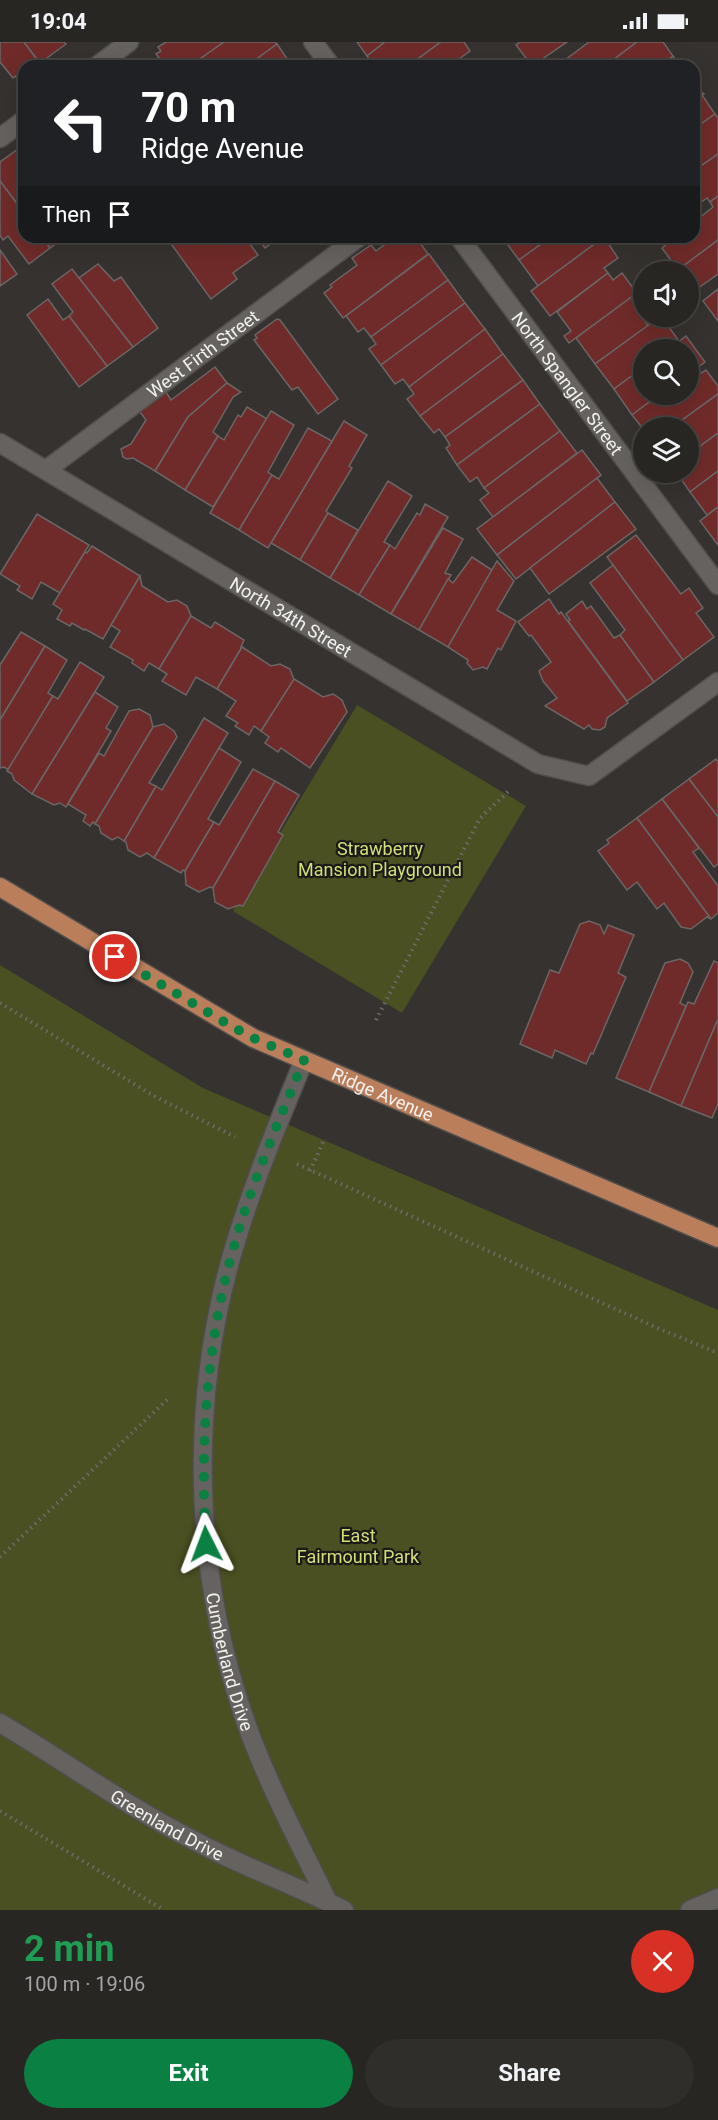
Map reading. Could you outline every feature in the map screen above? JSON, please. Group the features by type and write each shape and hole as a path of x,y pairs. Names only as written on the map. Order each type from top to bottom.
{"main road":[{"name":"Ridge Avenue","path":"0,887 253,1038 718,1238"}],"street":[{"path":"105,60 129,42"},
{"path":"313,42 326,60"},
{"path":"0,138 18,124"},
{"name":"West Firth Street","path":"46,470 351,243"},
{"name":"North Spangler Street","path":"463,243 718,585"},
{"name":"North 34th Street","path":"0,443 538,764 589,776 718,682"},
{"name":"Cumberland Drive","path":"304,1060 267,1151 232,1253 211,1359 202,1483 206,1544 226,1661 269,1784 336,1906"},
{"name":"Greenland Drive","path":"0,1723 195,1842 336,1906"},
{"path":"690,1910 718,1898"}],"path":[{"path":"376,1020 480,818 538,764"},
{"path":"0,1003 154,1096 244,1141"},
{"path":"310,1171 324,1140"},
{"path":"295,1164 655,1327 718,1353"},
{"path":"0,1557 211,1359"},
{"path":"0,1811 164,1910"}],"green space":[{"name":"Strawberry Mansion Playground","path":"357,705 526,806 402,1013 233,911"},
{"name":"East Fairmount Park","path":"0,965 203,1088 718,1310 718,1910 0,1910"}],"building":[{"path":"0,42 24,42 37,60 18,60 18,75 13,78 0,62"},
{"path":"24,42 64,42 66,44 44,60 38,60"},
{"path":"166,42 224,42 198,60 160,60 156,54 161,51 158,47"},
{"path":"224,42 275,42 277,44 255,60 198,60"},
{"path":"357,42 385,42 367,56"},
{"path":"385,42 441,42 416,60 370,60 367,56"},
{"path":"441,42 464,42 470,51 458,60 416,60"},
{"path":"520,42 567,42 541,60 527,60 516,45"},
{"path":"589,42 637,42 613,60 565,60"},
{"path":"637,42 663,42 673,56 668,60 613,60"},
{"path":"277,44 288,60 255,60"},
{"path":"700,90 704,94 702,95 715,114 700,125"},
{"path":"715,114 718,118 718,154 700,167 700,125"},
{"path":"18,149 18,205 0,181 0,162"},
{"path":"718,154 718,196 710,202 707,198 700,203 700,167"},
{"path":"0,181 18,205 18,243 46,243 50,248 29,264 8,236 3,240 0,235"},
{"path":"718,196 718,240 690,261 671,261 662,248 668,243 700,243 700,217 713,207 710,202"},
{"path":"718,240 718,274 699,287 699,261 690,261"},
{"path":"46,243 57,243 50,248"},
{"path":"170,243 249,243 258,255 233,273 237,279 211,299"},
{"path":"261,243 272,243 265,248"},
{"path":"387,243 420,243 428,254 343,318 324,293 332,287 330,285 357,265 352,258 371,245 376,251"},
{"path":"506,243 543,243 519,260"},
{"path":"543,243 596,243 538,286 519,260"},
{"path":"596,243 608,243 618,258 604,268 608,273 550,316 531,291"},
{"path":"0,250 17,274 0,286"},
{"path":"429,254 448,280 371,337 364,328 358,332 346,316"},
{"path":"98,264 114,281 121,277 158,328 133,347 79,278"},
{"path":"72,269 133,347 107,366 69,316 73,312 52,284"},
{"path":"608,273 613,280 622,273 633,288 633,296 569,343 564,336 571,331 557,312"},
{"path":"448,280 465,303 381,365 369,349 376,344 371,337"},
{"path":"718,289 718,321 703,301"},
{"path":"633,296 633,327 647,327 595,364 576,338"},
{"path":"48,299 63,320 69,316 107,366 79,387 27,315"},
{"path":"465,303 485,329 409,387 403,379 395,384 381,365"},
{"path":"277,319 338,399 318,414 298,387 292,390 254,340 257,338 255,335"},
{"path":"646,327 669,327 678,339 633,339 633,375 614,389 595,364"},
{"path":"485,329 503,354 420,416 407,399 414,394 409,387"},
{"path":"503,354 523,380 445,437 439,429 434,433 420,416"},
{"path":"699,354 705,362 699,366"},
{"path":"215,367 227,383 188,417 155,471 133,458 123,457 121,449 131,444 146,420 140,412 166,392 171,400"},
{"path":"706,370 718,386 718,394 686,417 634,417 632,415 645,405 699,405 699,374"},
{"path":"633,375 633,405 645,405 632,415 614,389"},
{"path":"523,380 540,404 457,465 446,448 450,445 445,437"},
{"path":"227,383 241,392 233,397 213,432 218,436 185,490 155,471 188,417"},
{"path":"718,394 718,433 699,447 699,417 686,417"},
{"path":"540,404 560,431 484,488 477,477 470,482 457,465"},
{"path":"247,407 267,419 213,507 185,490 218,436 224,440 238,415 241,417"},
{"path":"271,411 294,425 268,472 272,475 239,530 210,513"},
{"path":"344,421 367,435 349,466 352,468 326,511 328,513 300,560 271,543"},
{"path":"308,428 332,441 268,548 239,530 272,475 279,479"},
{"path":"560,431 577,453 493,517 480,500 489,493 484,488"},
{"path":"718,433 718,471 690,492 684,483 699,483 699,447"},
{"path":"582,450 601,475 497,555 477,529"},
{"path":"718,471 718,507 707,515 690,492"},
{"path":"597,478 615,502 516,579 497,555"},
{"path":"388,481 412,496 384,542 390,545 359,595 330,578"},
{"path":"615,502 636,529 549,594 530,568"},
{"path":"425,504 448,517 391,614 359,595 390,545 395,549 417,513 420,515"},
{"path":"718,507 718,545 700,521"},
{"path":"328,513 358,530 330,578 300,560"},
{"path":"37,514 89,545 60,593 41,582 32,599 17,590 20,586 0,574"},
{"path":"443,528 463,539 445,573 451,575 419,630 391,614"},
{"path":"636,535 681,594 689,588 703,608 696,613 714,637 683,660 607,557"},
{"path":"92,546 140,576 103,639 72,623 70,626 57,619 62,610 53,604 85,552 87,553"},
{"path":"472,557 492,570 448,647 419,630 448,579 453,583"},
{"path":"497,561 514,581 497,610 516,621 501,650 498,648 487,669 483,667 473,670 467,663 468,660 448,647"},
{"path":"613,565 683,660 654,682 620,635 625,630 590,583"},
{"path":"140,576 142,586 168,602 177,600 187,606 191,616 159,669 149,663 144,671 132,663 133,660 110,647 120,631 111,625"},
{"path":"549,599 628,703 607,718 605,727 600,730 592,729 589,725 584,729 545,706 557,698 543,681 539,671 551,662 518,622"},
{"path":"582,601 587,609 591,606 614,638 620,635 654,682 627,701 568,621 570,620 566,614"},
{"path":"191,616 211,628 215,622 244,640 217,689 196,677 186,695 162,681 167,674 159,669"},
{"path":"21,632 45,646 0,720 0,665"},
{"path":"45,646 67,660 48,693 53,696 9,770 4,767 0,768 0,720"},
{"path":"242,647 271,666 280,664 290,669 294,680 261,731 254,726 249,735 235,726 238,723 226,716 236,701 217,689"},
{"path":"80,662 104,677 32,794 14,780 12,774 7,771 53,696 58,699"},
{"path":"294,679 323,697 333,694 342,700 347,712 310,768 281,748 278,752 265,743 269,737 261,731"},
{"path":"95,692 118,707 106,728 111,731 66,807 60,803 54,805 32,794"},
{"path":"139,709 150,715 153,727 95,824 93,822 90,826 83,821 86,815 68,804 99,753 104,756 129,711"},
{"path":"204,718 228,733 154,858 147,853 140,857 128,850 124,841 156,786 162,790"},
{"path":"164,724 174,731 177,737 149,783 156,786 124,841 118,837 112,840 101,833 99,826 95,824 153,727"},
{"path":"219,748 241,762 208,819 214,822 185,871 181,873 154,858"},
{"path":"716,759 718,762 718,817 689,779"},
{"path":"253,769 275,781 213,888 199,892 186,885 185,871 214,822 219,825"},
{"path":"689,779 718,817 718,864 714,867 662,799"},
{"path":"275,781 299,795 278,832 283,835 243,906 228,909 215,902 213,888"},
{"path":"662,799 699,848 693,852 718,886 718,913 711,919 637,818"},
{"path":"637,818 711,919 707,917 691,929 681,927 664,903 657,909 637,882 627,890 598,851 609,843 607,840"},
{"path":"589,921 600,925 604,934 608,925 634,935 618,973 626,977 593,1054 591,1053 586,1064 555,1050 552,1058 520,1044 550,970 559,973 580,924"},
{"path":"680,959 688,963 693,972 680,1003 686,1006 649,1092 616,1078 665,963"},
{"path":"714,961 718,963 718,1019 681,1106 649,1092 688,1002 694,1004"},
{"path":"718,1019 718,1104 712,1118 681,1106"}],"route":[{"path":"115,957 253,1038 304,1060 248,1202 232,1253 220,1305 204,1422 202,1483 206,1544"}]}
